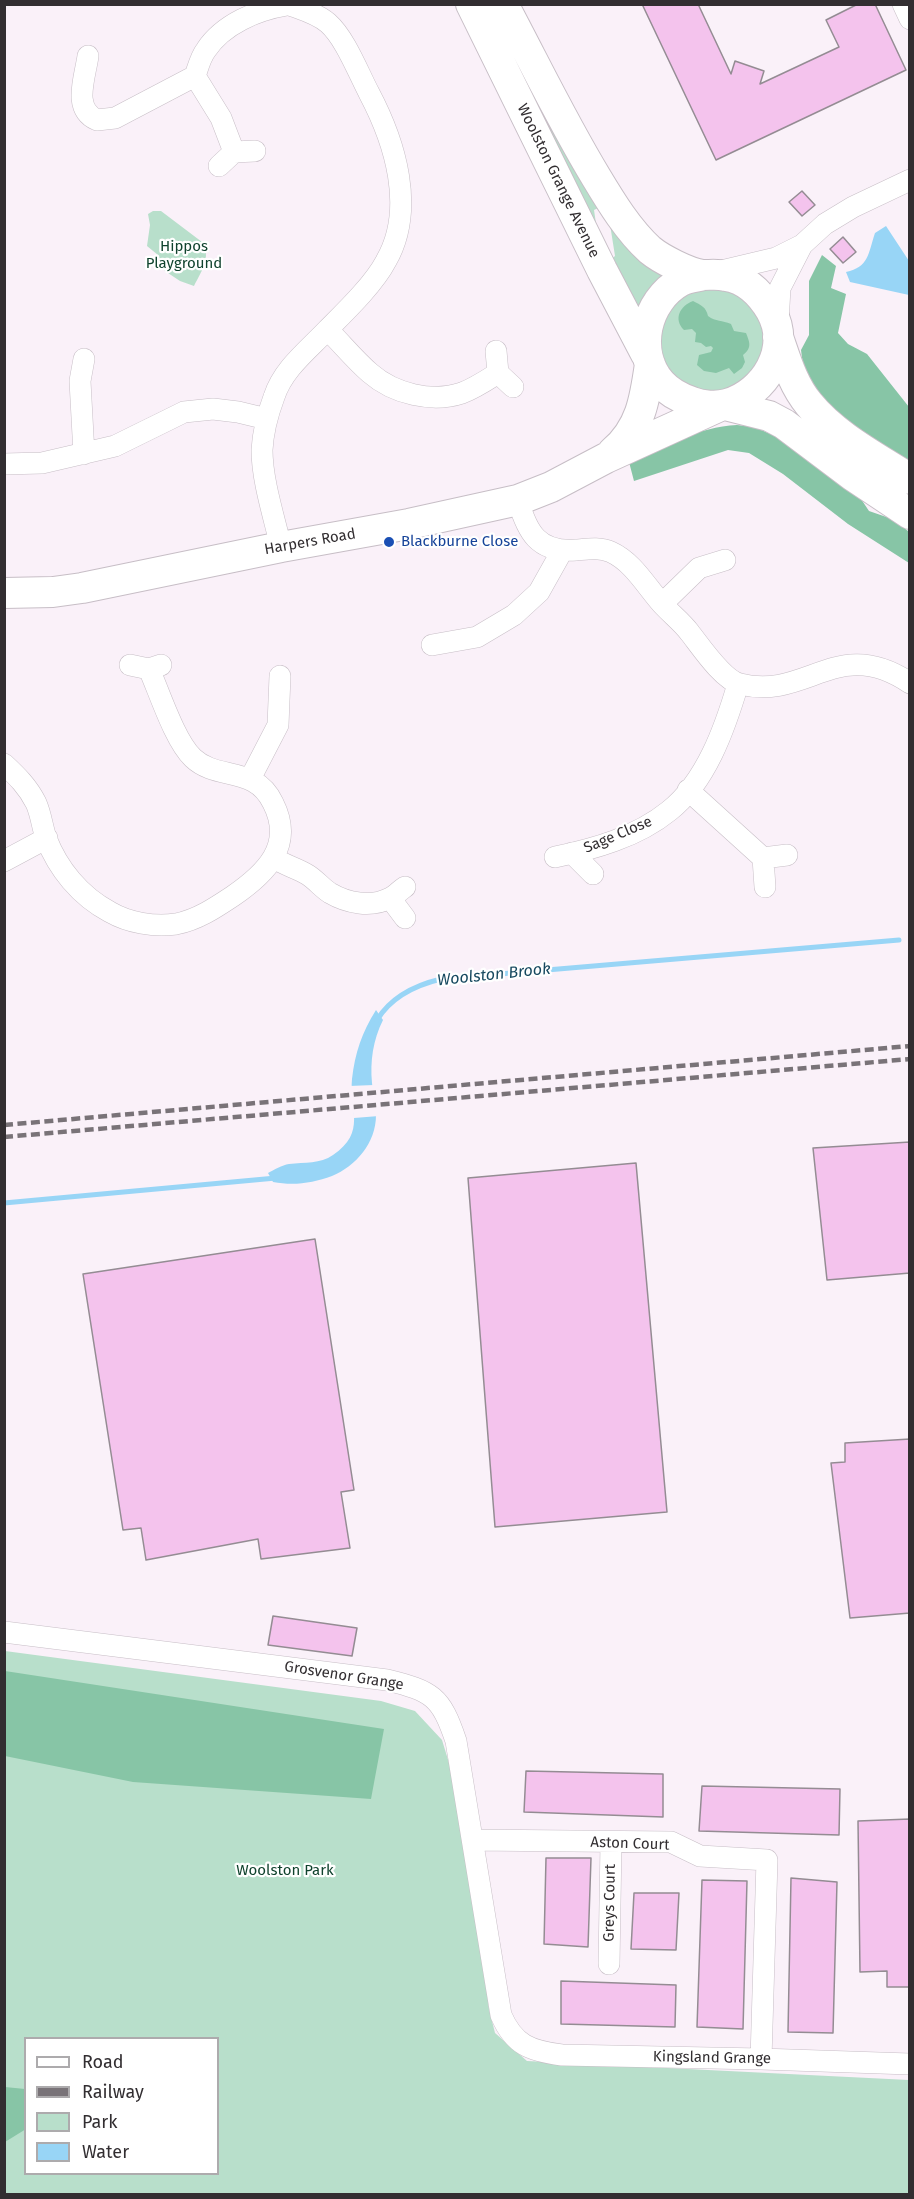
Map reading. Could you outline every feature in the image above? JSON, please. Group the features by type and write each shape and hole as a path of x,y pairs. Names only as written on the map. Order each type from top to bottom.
{"main road":[{"name":"Woolston Grange Avenue","path":"471,4 649,360"},
{"name":"Woolston Grange Avenue","path":"503,4 580,151 614,206 640,239 660,257 705,274"},
{"path":"909,479 842,434 815,411 791,374 772,313 762,297 754,290 728,276 705,274 681,281 664,294 651,313 646,334 649,360 661,383 678,397 698,405 722,405 769,416 784,424 853,476 909,514"},
{"path":"722,405 742,399 758,388 769,373 776,356 778,335"},
{"name":"Harpers Road","path":"606,458 636,425 645,401 649,360"},
{"name":"Harpers Road","path":"4,593 53,592 82,588 420,522 518,500 551,487 606,458 722,405"}],"street":[{"path":"903,4 909,19"},
{"path":"88,56 81,97 84,111 97,120 115,118 195,76 205,50 221,33 260,11 287,5 318,16 338,34 374,102 401,180 402,210 394,244 386,262 328,330 286,374 275,394 267,418 262,448 263,465 281,548"},
{"path":"195,76 221,117 236,156"},
{"path":"705,274 776,258 802,245 825,224 853,207 909,180"},
{"path":"778,335 780,288 802,245"},
{"path":"328,330 371,375 393,388 417,396 438,398 506,380 496,351"},
{"path":"84,359 80,381 84,454"},
{"path":"4,464 42,463 115,446 184,412 213,409 238,411 267,418"},
{"path":"518,500 531,535 540,543 562,551 594,548 609,551 626,560 662,604 688,630 714,665 738,684 753,686 785,684 847,664 864,664 895,673 909,683"},
{"path":"432,645 477,637 514,615 539,592 562,551"},
{"path":"662,604 696,562 725,560"},
{"path":"4,764 23,782 36,804 47,838 60,866 84,893 109,912 124,919 140,923 175,924 191,920 210,911 257,879 278,848 281,828 274,804 264,789 250,779 208,768 194,759 183,746 147,666"},
{"path":"250,779 278,725 281,674"},
{"name":"Sage Close","path":"593,874 563,855 596,847 650,823 670,810 702,771 738,684"},
{"path":"688,790 763,858 765,887"},
{"path":"4,861 47,838"},
{"path":"763,858 787,855"},
{"path":"273,858 284,865 306,873 328,892 343,900 364,904 397,892 405,918"},
{"name":"Grosvenor Grange","path":"4,1632 387,1680 422,1690 434,1698 444,1709 456,1741 501,2015 507,2028 517,2040"},
{"name":"Aston Court","path":"473,1840 671,1842 700,1856 767,1860 761,2059"},
{"name":"Greys Court","path":"609,1964 611,1843"},
{"name":"Kingsland Grange","path":"517,2040 526,2047 562,2055 909,2064"}],"green space":[{"path":"480,5 489,5 602,206 594,210 599,244"},
{"name":"Hippos Playground","path":"161,211 202,242 206,259 194,286 180,281 165,271 158,255 147,246 150,225 148,214"},
{"path":"609,218 673,275 642,314 609,261 615,256"},
{"path":"822,255 836,266 831,288 846,294 838,333 848,344 867,354 909,407 909,464 835,413 812,387 805,373 801,350 809,335 809,281"},
{"path":"706,286 740,294 762,320 764,353 745,383 709,394 675,380 661,359 660,323 683,294"},
{"path":"693,301 703,307 711,318 731,324 734,331 746,333 749,345 743,355 745,362 742,368 734,374 729,368 716,373 704,371 697,365 699,355 711,352 713,348 695,342 696,333 692,329 684,330 679,322 682,309"},
{"path":"737,425 754,427 780,438 859,496 869,511 895,520 909,532 909,563 848,524 783,474 749,453 728,450 634,481 629,462 695,433"},
{"name":"Woolston Park","path":"5,1651 381,1701 415,1711 442,1740 453,1776 481,1930 489,2009 495,2033 527,2061 909,2080 909,2194 5,2194"},
{"path":"5,1671 384,1729 371,1799 133,1782 5,1756"},
{"path":"5,2087 24,2089 24,2130 5,2142"}],"water":[{"path":"886,226 909,261 909,295 850,282 846,272 854,270 863,263 869,253 875,233"},
{"path":"376,1010 383,1020 377,1035 371,1067 376,1115 368,1144 356,1160 332,1176 303,1183 273,1182 268,1173 286,1165 328,1158 350,1138 354,1120 352,1079 355,1060 363,1035"}],"pier":[{"path":"374,1085 379,1116 354,1118 349,1086"}],"building":[{"path":"642,4 698,4 731,74 735,61 764,71 760,84 839,47 826,20 858,4 875,4 906,70 716,160"},
{"path":"802,191 815,205 802,216 789,202"},
{"path":"843,237 856,252 843,263 830,249"},
{"path":"910,1142 910,1273 827,1280 813,1148"},
{"path":"636,1163 667,1512 495,1527 468,1178"},
{"path":"315,1239 354,1490 341,1492 350,1548 261,1559 258,1539 146,1560 141,1528 123,1530 83,1274"},
{"path":"910,1439 910,1613 850,1618 831,1463 845,1462 845,1443"},
{"path":"273,1616 357,1628 352,1656 268,1645"},
{"path":"526,1771 663,1774 663,1817 524,1812"},
{"path":"702,1786 840,1789 839,1835 699,1831"},
{"path":"910,1819 910,1987 887,1987 887,1971 860,1972 858,1821"},
{"path":"546,1858 591,1858 588,1947 544,1944"},
{"path":"791,1878 837,1882 833,2033 788,2032"},
{"path":"702,1880 747,1881 743,2029 697,2027"},
{"path":"634,1893 679,1893 676,1950 631,1949"},
{"path":"561,1981 676,1985 675,2027 561,2024"}],"waterway":[{"name":"Woolston Brook","path":"377,1020 389,1005 405,993 441,979 899,940"},
{"name":"Woolston Brook","path":"4,1203 276,1178"}],"railway":[{"path":"4,1125 910,1046"},
{"path":"4,1137 910,1059"}],"place":[{"name":"Blackburne Close","path":"389,542"}]}
